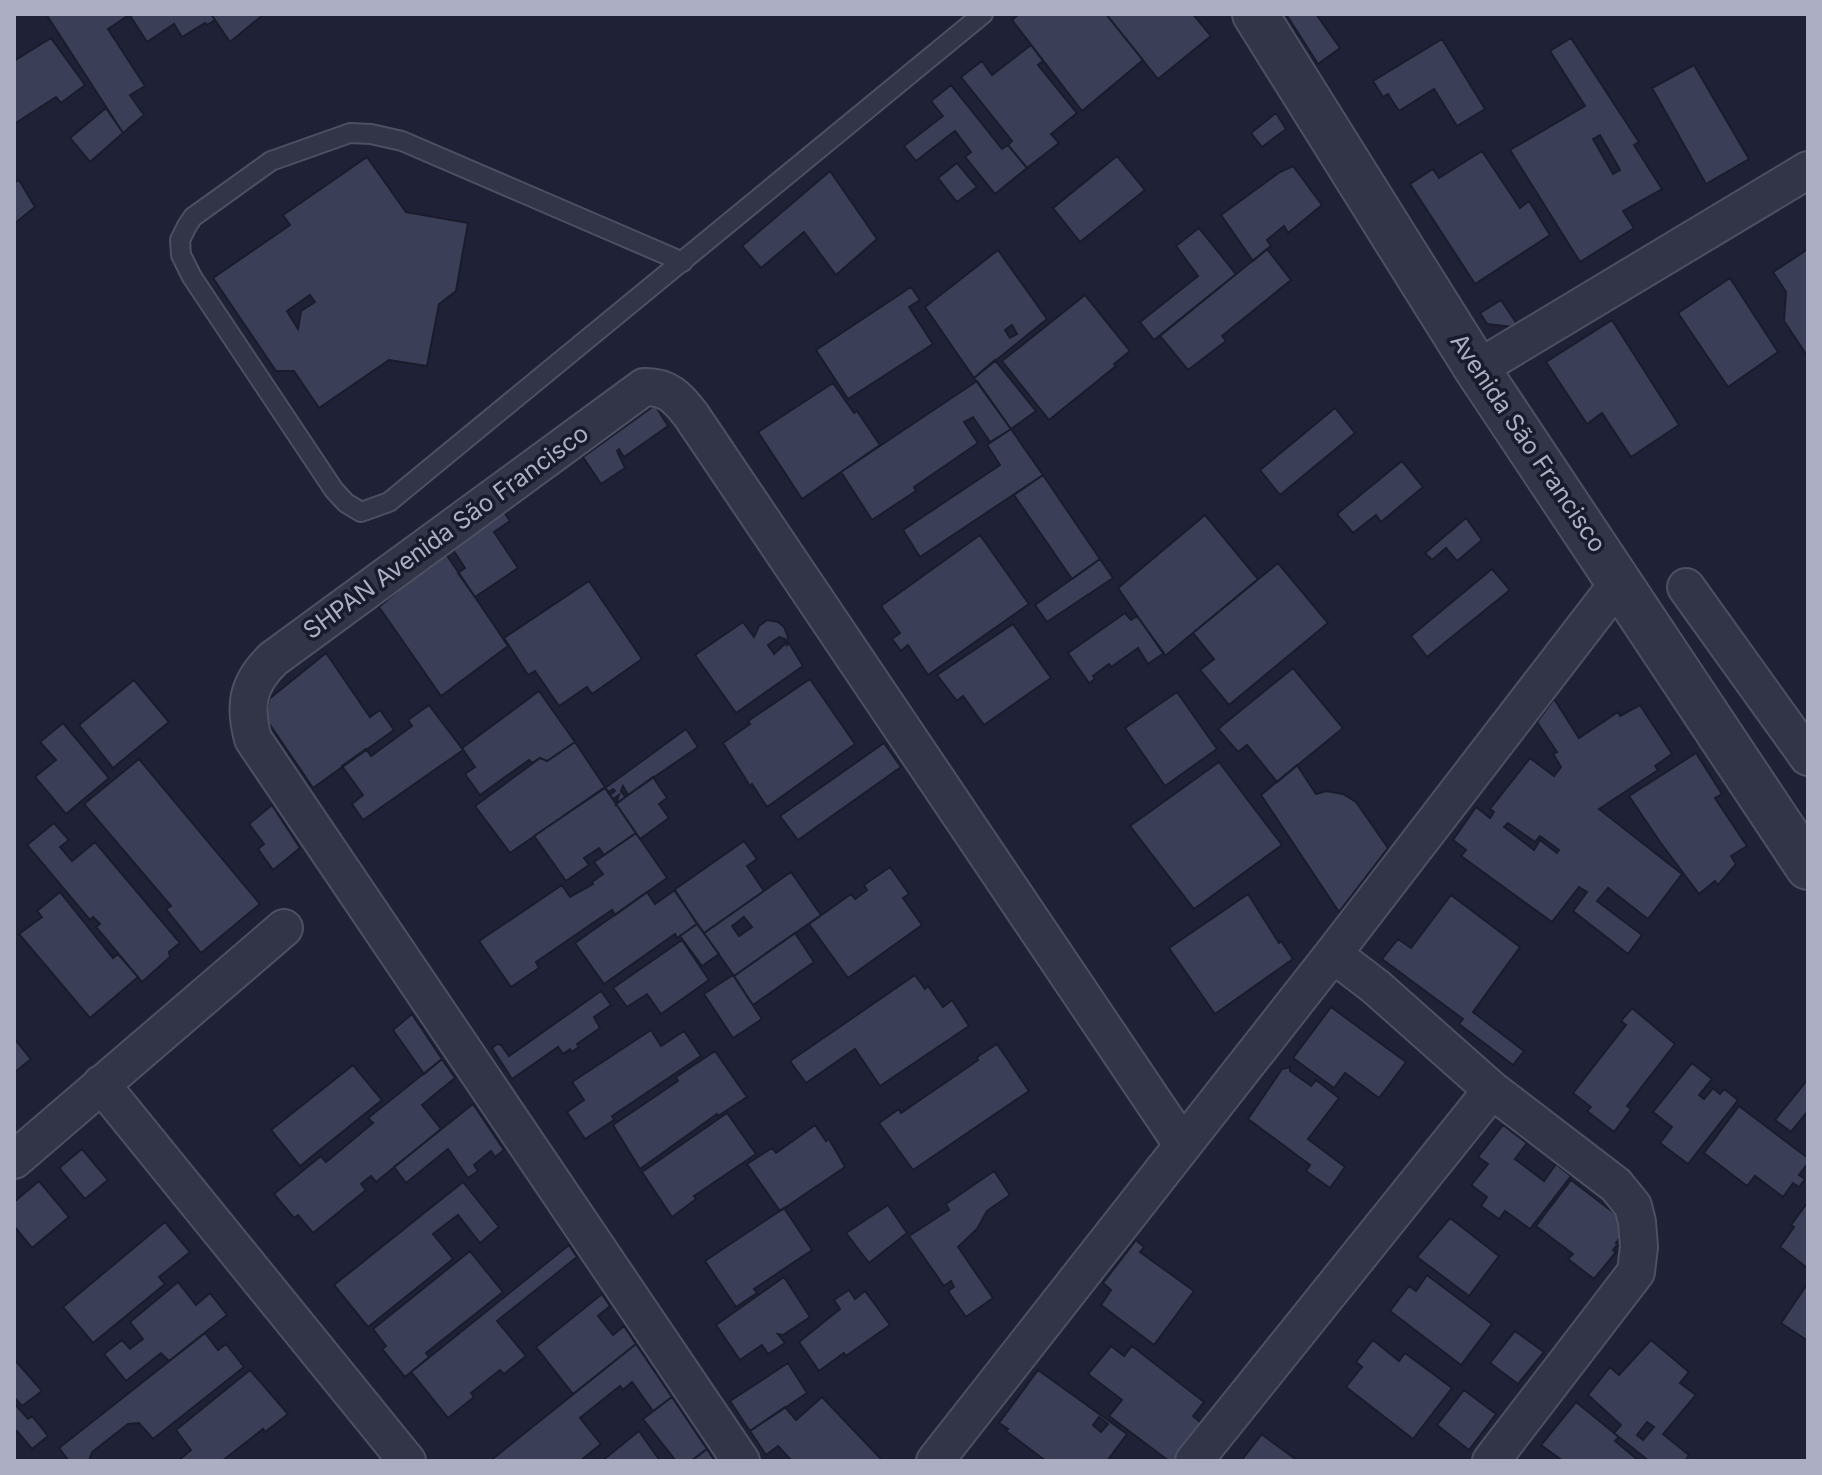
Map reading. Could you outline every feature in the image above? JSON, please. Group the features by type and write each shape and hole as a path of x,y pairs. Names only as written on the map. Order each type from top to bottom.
{"street":[{"name":"Avenida São Francisco","path":"1255,14 1477,369 1620,581 1796,827 1808,867"},
{"path":"1477,369 1808,170"},
{"name":"SHPAN Avenida São Francisco","path":"741,1461 253,739 247,716 257,675 273,659 644,387 658,387 669,392 691,415 1182,1144"},
{"path":"935,1461 1333,954 1620,581"},
{"path":"1686,587 1808,757"},
{"path":"14,1160 284,928"},
{"path":"1333,954 1376,987 1492,1090 1616,1185 1633,1206 1639,1247 1636,1272 1491,1461"},
{"path":"101,1084 407,1461"},
{"path":"1194,1461 1492,1090"}],"lane":[{"path":"683,262 402,141 350,133 271,161 193,217 180,240 181,255 192,277 334,490 346,503 361,512 389,502 683,262 983,14"}],"building":[{"path":"46,14 129,15 108,29 145,86 130,95 144,115 123,133"},
{"path":"129,14 211,14 215,20 182,37 174,24 147,42"},
{"path":"211,14 264,14 230,42"},
{"path":"1019,14 1106,14 1143,60 1082,111 1012,20"},
{"path":"1106,14 1193,14 1211,36 1158,79"},
{"path":"1286,14 1316,14 1340,48 1318,64"},
{"path":"51,38 85,85 61,103 56,97 14,124 14,61"},
{"path":"1571,38 1639,142 1634,145 1662,189 1623,211 1634,228 1580,262 1510,150 1585,106 1550,51","holes":["1600,135 1620,170 1613,174 1593,139"]},
{"path":"1442,39 1485,109 1457,126 1434,89 1399,111 1388,94 1383,97 1373,81"},
{"path":"1031,45 1043,61 1038,65 1077,113 1051,134 1059,143 1027,168 1008,145 1012,141 961,77 982,61 992,75"},
{"path":"1694,65 1749,159 1706,184 1652,88"},
{"path":"951,85 1002,149 1008,145 1027,168 995,194 965,157 971,152 955,131 916,161 904,146 943,116 931,101"},
{"path":"106,108 123,133 90,162 70,138"},
{"path":"1276,113 1286,129 1262,147 1251,133"},
{"path":"1482,151 1520,208 1529,201 1550,235 1475,284 1410,184 1433,169 1439,178"},
{"path":"1117,156 1145,190 1080,242 1053,208"},
{"path":"367,157 406,212 468,223 456,291 439,304 427,366 389,360 319,408 294,371 276,371 213,278 290,225 283,215","holes":["310,295 315,302 301,311 298,329 287,311"]},
{"path":"957,163 977,187 957,202 938,178"},
{"path":"1293,166 1322,205 1288,233 1284,226 1267,240 1271,246 1253,261 1221,215"},
{"path":"830,171 877,239 836,275 804,232 761,268 742,246"},
{"path":"19,180 35,207 14,224 14,183"},
{"path":"1199,228 1236,274 1154,340 1140,322 1198,276 1176,246"},
{"path":"1267,249 1291,280 1222,336 1226,341 1188,370 1160,336"},
{"path":"1808,249 1808,357 1784,321 1786,292 1773,272"},
{"path":"998,250 1047,319 974,378 925,307","holes":["1012,325 1017,334 1010,338 1005,330"]},
{"path":"1730,278 1778,352 1728,387 1678,313"},
{"path":"911,287 920,300 909,307 933,344 848,399 816,350"},
{"path":"1085,295 1130,351 1049,420 1002,361"},
{"path":"1501,300 1517,324 1513,327 1487,324 1480,313"},
{"path":"1612,320 1679,425 1631,457 1602,413 1587,424 1546,362"},
{"path":"995,360 1036,411 1011,429 974,378"},
{"path":"977,381 1011,429 990,442 973,417 964,422 978,443 872,520 841,472"},
{"path":"833,383 880,445 802,499 758,432"},
{"path":"655,405 668,426 624,457 619,449 617,451 625,468 601,484 583,457"},
{"path":"1335,408 1355,433 1280,495 1260,470"},
{"path":"1011,429 1043,475 920,557 903,530 1000,465 987,445"},
{"path":"1402,461 1423,487 1381,522 1376,515 1353,533 1337,514"},
{"path":"1043,475 1100,559 1072,579 1014,495"},
{"path":"504,512 510,521 494,532 518,568 475,597 458,573 465,568 452,548"},
{"path":"1205,515 1258,579 1165,656 1118,588"},
{"path":"1466,518 1482,540 1457,561 1446,548 1432,560 1425,553"},
{"path":"980,535 1029,604 928,675 908,645 901,651 892,639 900,633 881,606"},
{"path":"444,551 508,646 441,696 379,607"},
{"path":"1100,559 1113,578 1047,622 1035,605"},
{"path":"1278,563 1328,623 1229,705 1200,670 1214,659 1193,633"},
{"path":"1492,569 1510,590 1427,657 1411,636"},
{"path":"589,581 642,659 592,694 587,687 559,706 535,671 528,675 504,638"},
{"path":"1125,613 1131,620 1137,616 1164,653 1148,664 1138,648 1111,667 1109,664 1089,683 1068,653"},
{"path":"767,620 784,627 787,645 789,643 803,666 736,713 695,655 743,622 754,637 759,626","holes":["779,637 786,643 774,654 768,645"]},
{"path":"1013,624 1051,678 984,725 963,696 957,701 937,675"},
{"path":"326,653 370,717 380,710 394,730 313,788 266,719 269,699"},
{"path":"1293,668 1343,728 1277,782 1247,745 1238,752 1218,729"},
{"path":"810,679 855,744 767,807 723,743 750,724 748,721"},
{"path":"134,680 169,722 113,768 79,725"},
{"path":"539,691 575,742 547,761 540,758 532,763 529,760 480,795 465,774 475,767 462,748"},
{"path":"1177,692 1217,749 1165,786 1125,728"},
{"path":"1554,699 1579,738 1618,712 1620,716 1640,705 1672,754 1655,766 1658,770 1599,809 1682,874 1648,919 1608,888 1597,901 1642,935 1628,954 1573,911 1587,892 1579,887 1552,922 1461,856 1466,850 1453,840 1476,807 1490,818 1494,812 1490,809 1530,758 1554,776 1561,767 1553,754 1557,752 1537,722","holes":["1508,823 1535,842 1540,836 1559,850 1557,853 1540,840 1534,850 1504,827"]},
{"path":"429,705 463,750 363,820 352,804 363,795 342,766 366,749 371,756 412,726 408,720"},
{"path":"63,723 109,778 66,814 35,777 56,760 40,742"},
{"path":"686,729 698,747 628,795 623,786 621,791 625,797 616,804 619,795 613,799 610,795 615,791 609,792 605,788"},
{"path":"575,742 605,787 510,853 475,806 540,758 547,761"},
{"path":"884,743 901,767 798,840 780,816"},
{"path":"1696,753 1722,794 1715,798 1747,846 1731,856 1736,864 1718,885 1715,881 1699,894 1629,796"},
{"path":"139,759 260,904 201,953 166,909 171,906 84,804"},
{"path":"1219,762 1282,845 1194,909 1130,826"},
{"path":"1297,765 1316,794 1326,791 1343,794 1356,802 1388,848 1339,912 1261,795"},
{"path":"653,777 667,798 659,804 669,818 640,839 616,804"},
{"path":"605,788 636,833 604,855 599,848 584,858 589,865 566,881 534,836"},
{"path":"272,805 300,848 273,870 258,849 264,844 249,824"},
{"path":"54,823 69,840 60,847 72,861 95,842 180,943 169,952 170,957 142,982 96,927 100,924 93,917 90,920 27,845"},
{"path":"636,833 667,878 615,915 612,910 536,962 539,968 511,987 479,941 562,885 570,897 593,884 603,874 594,862"},
{"path":"744,841 757,859 747,866 764,891 704,933 674,890"},
{"path":"890,867 909,894 903,898 922,925 848,978 809,924 851,894 855,899 867,890 864,885"},
{"path":"791,872 821,915 734,976 704,933","holes":["744,917 752,927 739,936 732,926"]},
{"path":"675,890 697,924 677,938 675,934 604,984 575,943 647,892 655,904"},
{"path":"60,892 113,958 118,954 138,977 90,1018 19,934 42,917 37,911"},
{"path":"1248,894 1279,943 1281,941 1293,959 1215,1014 1169,948"},
{"path":"1451,895 1520,947 1473,1012 1524,1051 1513,1065 1459,1024 1463,1019 1382,959 1398,939 1411,948"},
{"path":"697,924 719,954 702,966 680,936"},
{"path":"795,933 814,962 753,1005 734,976"},
{"path":"682,940 709,980 661,1014 647,994 627,1007 613,988"},
{"path":"733,975 762,1019 733,1038 704,994"},
{"path":"915,975 925,989 928,986 943,1007 952,1000 969,1026 880,1086 855,1049 806,1083 790,1061"},
{"path":"601,991 611,1005 594,1017 600,1028 571,1052 570,1049 563,1054 558,1047 512,1079 492,1048 501,1045 509,1056"},
{"path":"1331,1007 1406,1062 1379,1098 1345,1073 1334,1088 1293,1058"},
{"path":"1632,1008 1675,1044 1627,1106 1631,1109 1614,1132 1587,1111 1591,1107 1573,1093 1626,1025 1621,1021"},
{"path":"412,1014 442,1059 424,1074 393,1030"},
{"path":"651,1030 661,1046 684,1031 701,1056 612,1116 614,1120 585,1139 567,1112 584,1100 572,1082"},
{"path":"14,1038 31,1059 14,1073"},
{"path":"997,1044 1029,1091 913,1170 879,1123 899,1109 901,1113"},
{"path":"715,1051 747,1097 717,1114 640,1169 613,1125 678,1081 676,1077"},
{"path":"442,1059 455,1078 422,1105 441,1129 376,1182 371,1176 361,1184 366,1190 313,1233 298,1215 294,1218 274,1194 321,1156 326,1162 373,1123 368,1118"},
{"path":"1692,1063 1712,1079 1699,1095 1704,1099 1713,1088 1720,1094 1724,1089 1738,1100 1688,1164 1660,1143 1672,1127 1653,1112"},
{"path":"353,1065 382,1100 300,1166 271,1130"},
{"path":"1290,1067 1290,1071 1311,1086 1316,1080 1339,1098 1308,1139 1345,1167 1330,1188 1306,1171 1310,1165 1248,1119 1282,1069"},
{"path":"1808,1079 1808,1111 1791,1132 1775,1120"},
{"path":"473,1104 504,1150 495,1157 491,1151 474,1165 478,1171 468,1178 448,1149 406,1183 394,1167"},
{"path":"1739,1106 1808,1158 1799,1175 1805,1179 1799,1187 1793,1183 1783,1197 1755,1176 1747,1186 1704,1153"},
{"path":"727,1113 756,1154 694,1196 696,1199 672,1217 642,1172"},
{"path":"815,1125 826,1141 829,1139 845,1167 780,1211 747,1164 772,1148 776,1153"},
{"path":"1503,1125 1527,1143 1515,1159 1544,1181 1556,1164 1571,1176 1530,1229 1505,1211 1499,1219 1481,1206 1487,1197 1471,1185 1488,1164 1478,1157"},
{"path":"82,1149 108,1180 85,1199 59,1168"},
{"path":"994,1171 1010,1195 987,1211 977,1229 958,1247 993,1298 966,1317 948,1291 954,1287 951,1281 944,1286 909,1236 949,1210 946,1204"},
{"path":"1571,1180 1630,1225 1616,1243 1613,1250 1616,1252 1594,1279 1568,1259 1573,1254 1536,1226"},
{"path":"39,1181 69,1217 32,1248 14,1226 14,1202"},
{"path":"463,1182 499,1227 480,1243 458,1215 433,1234 453,1259 368,1327 334,1285"},
{"path":"1808,1202 1808,1264 1806,1267 1780,1247"},
{"path":"888,1205 907,1233 869,1263 846,1233"},
{"path":"784,1208 812,1250 754,1289 757,1293 736,1307 705,1261"},
{"path":"1450,1218 1499,1256 1469,1296 1417,1257"},
{"path":"165,1222 190,1252 159,1277 165,1284 93,1343 63,1307"},
{"path":"1136,1240 1144,1247 1140,1252 1194,1291 1154,1345 1101,1305 1111,1290 1103,1283"},
{"path":"569,1245 577,1257 497,1321 526,1356 504,1374 500,1370 471,1393 474,1397 448,1418 411,1372"},
{"path":"470,1251 503,1292 426,1353 429,1357 405,1377 382,1349 386,1346 373,1329"},
{"path":"1427,1275 1492,1324 1461,1365 1390,1311 1409,1286 1416,1291"},
{"path":"784,1277 810,1317 783,1335 778,1334 785,1343 768,1354 762,1345 740,1360 716,1325"},
{"path":"178,1282 196,1305 210,1293 227,1315 169,1361 161,1353 126,1381 104,1354 122,1340 130,1349 143,1339 130,1322"},
{"path":"1808,1283 1808,1341 1781,1323"},
{"path":"849,1290 855,1299 865,1291 890,1325 819,1371 799,1342 840,1309 834,1300"},
{"path":"602,1294 610,1306 598,1316 613,1335 624,1326 636,1344 573,1394 536,1347"},
{"path":"1515,1331 1544,1352 1518,1384 1490,1363"},
{"path":"205,1333 218,1350 226,1344 244,1367 153,1439 139,1423 128,1424 92,1452 89,1461 69,1461 59,1448"},
{"path":"1373,1340 1399,1361 1405,1353 1452,1388 1413,1439 1346,1387 1362,1367 1356,1362"},
{"path":"1651,1340 1689,1372 1680,1383 1696,1395 1663,1434 1689,1455 1685,1461 1649,1461 1614,1433 1621,1425 1588,1395 1610,1367 1619,1375","holes":["1647,1422 1654,1427 1643,1440 1637,1435"]},
{"path":"636,1344 672,1397 653,1411 632,1382 623,1390 620,1386 580,1418 601,1444 580,1461 490,1461"},
{"path":"1111,1346 1124,1356 1132,1346 1204,1402 1193,1416 1206,1427 1180,1461 1169,1461 1109,1416 1122,1400 1088,1374"},
{"path":"14,1359 42,1391 22,1406 14,1397"},
{"path":"788,1363 807,1393 750,1431 730,1401"},
{"path":"250,1370 288,1414 222,1461 178,1461 191,1450 176,1430"},
{"path":"1038,1370 1127,1434 1107,1461 1046,1461 999,1423","holes":["1099,1417 1108,1424 1101,1432 1093,1425"]},
{"path":"1464,1390 1496,1414 1469,1450 1437,1425"},
{"path":"672,1397 707,1449 691,1461 676,1461 643,1419"},
{"path":"822,1397 882,1460 792,1461 778,1446 766,1455 750,1431 785,1407 796,1420"},
{"path":"1576,1402 1619,1437 1615,1441 1639,1461 1563,1461 1541,1445"},
{"path":"14,1403 28,1419 32,1416 48,1436 32,1449 17,1431 14,1434"},
{"path":"639,1431 660,1461 602,1461 634,1435"},
{"path":"1262,1434 1264,1436 1298,1461 1241,1461"},
{"path":"707,1449 715,1461 691,1461"}]}
